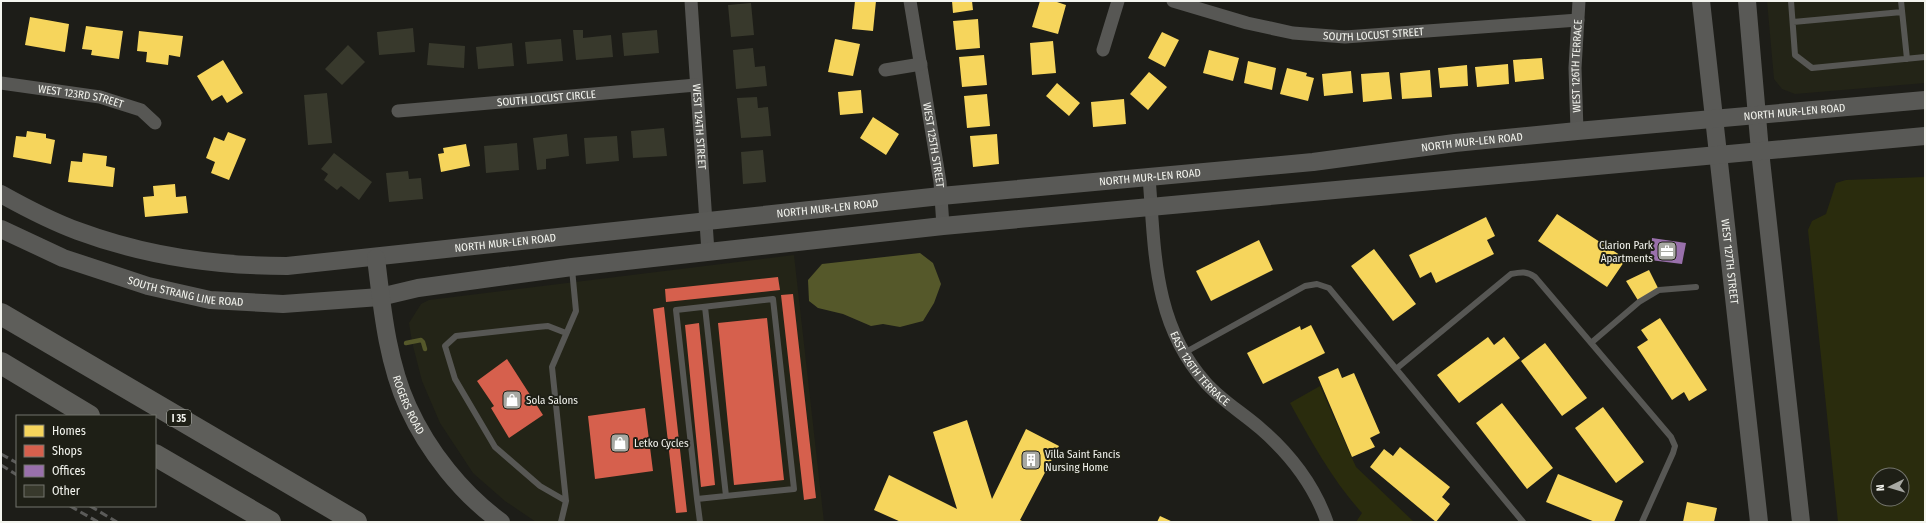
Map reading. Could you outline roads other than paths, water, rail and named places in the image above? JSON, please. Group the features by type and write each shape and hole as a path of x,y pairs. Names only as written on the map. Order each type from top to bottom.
{"highway":[{"name":"I 35","path":"1,314 356,522"},
{"path":"1,363 87,415"},
{"path":"156,456 270,522"}],"main road":[{"name":"WEST 127TH STREET","path":"1701,1 1759,522"},
{"path":"1747,1 1756,115 1801,522"},
{"name":"NORTH MUR-LEN ROAD","path":"376,258 941,196 1313,162 1455,143 1925,100"},
{"path":"380,297 418,288 572,267 944,226 1925,136"},
{"path":"1,194 38,214 104,240 161,254 206,262 245,266 287,266 376,258"},
{"name":"SOUTH STRANG LINE ROAD","path":"1,229 63,258 105,273 148,286 210,300 283,304 380,297"},
{"name":"ROGERS ROAD","path":"376,258 380,297 394,368 408,406 422,434 436,456 470,495 501,522"}],"street":[{"name":"WEST 124TH STREET","path":"691,1 708,252"},
{"name":"WEST 125TH STREET","path":"910,1 941,196 944,226"},
{"path":"1103,50 1118,1"},
{"name":"SOUTH LOCUST STREET","path":"1172,1 1247,23 1293,33 1345,37 1578,20"},
{"name":"WEST 126TH TERRACE","path":"1577,131 1575,68 1579,1"},
{"path":"885,70 921,64"},
{"name":"WEST 123RD STREET","path":"1,83 100,97 141,110 155,124"},
{"name":"SOUTH LOCUST CIRCLE","path":"398,111 696,85"},
{"name":"EAST 126TH TERRACE","path":"1149,177 1158,281 1168,322 1184,353 1197,372 1220,397 1261,429 1293,460 1306,478 1322,508 1327,522"}],"lane":[{"path":"1791,1 1795,55 1812,68 1925,57"},
{"path":"1901,1 1907,59"},
{"path":"1793,22 1902,12"},
{"path":"561,522 566,501 552,367 576,311 572,267"},
{"path":"1396,370 1511,274 1521,272 1529,273 1535,277 1592,343 1670,437 1675,446 1674,453 1642,522"},
{"path":"1184,353 1305,286 1317,284 1329,288 1523,522"},
{"path":"1592,343 1639,302 1659,290 1696,287"},
{"path":"697,499 794,489 773,299 676,310 697,499 700,522"},
{"path":"705,307 726,496"},
{"path":"566,333 548,326 456,336 445,346 455,379 495,447 540,486 566,501"}],"waterway":[{"path":"406,343 421,340 425,349"}],"railway":[{"path":"1,454 16,462"},
{"path":"1,465 16,474"},
{"path":"72,507 98,522"},
{"path":"92,507 117,522"}],"place":[{"name":"Clarion Park Apartments","path":"1667,251"},
{"name":"Sola Salons","path":"512,400"},
{"name":"Letko Cycles","path":"620,443"},
{"name":"Villa Saint Fancis Nursing Home","path":"1031,460"}]}
